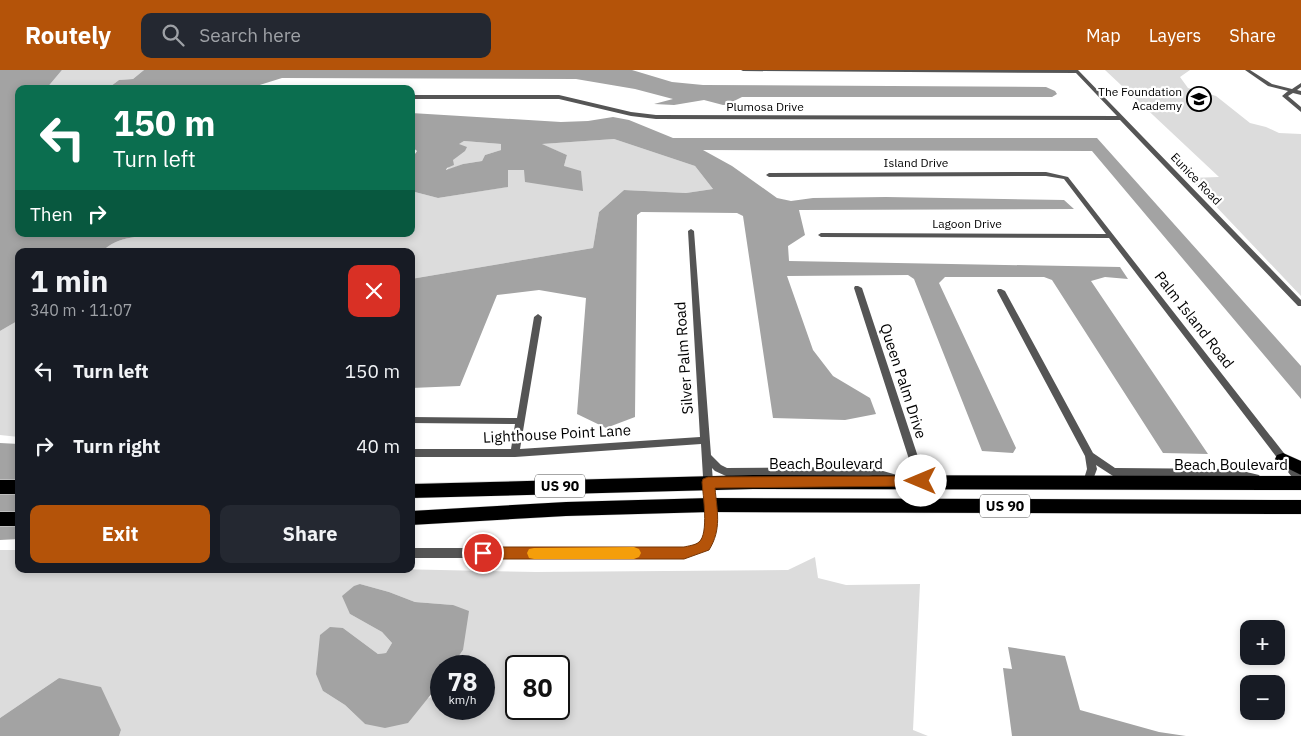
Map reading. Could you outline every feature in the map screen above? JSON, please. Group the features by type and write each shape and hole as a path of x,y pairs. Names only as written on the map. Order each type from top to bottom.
{"highway":[{"path":"1283,459 1301,469"},
{"path":"759,505 787,497 906,496 914,490 914,481"},
{"name":"Beach Boulevard","path":"415,491 708,482 1301,483"},
{"path":"957,506 961,497 969,490 1048,490 1080,482"},
{"path":"1158,506 1177,497 1294,497 1300,492 1301,483"},
{"path":"0,487 15,487"},
{"name":"US 90","path":"415,518 566,509 710,505 1301,507"},
{"path":"0,519 15,519"}],"street":[{"path":"742,70 1075,71"},
{"path":"1247,70 1265,83 1301,93"},
{"name":"Eunice Road","path":"1075,71 1301,304"},
{"path":"1301,85 1286,94 1285,97 1301,110"},
{"name":"Plumosa Drive","path":"415,97 559,97 631,114 656,117 1121,118"},
{"name":"Island Drive","path":"769,175 1046,174 1063,176"},
{"name":"Palm Island Road","path":"1063,176 1070,180 1301,483"},
{"name":"Silver Palm Road","path":"415,553 684,553 704,546 710,537 711,526 691,231"},
{"name":"Lagoon Drive","path":"821,235 1112,236"},
{"name":"Queen Palm Drive","path":"858,288 914,481"},
{"path":"1001,291 1090,456 1092,469 1080,482"},
{"path":"515,453 538,316"},
{"path":"415,420 520,420"},
{"name":"Lighthouse Point Lane","path":"415,454 515,453 705,440"},
{"path":"706,456 718,468 726,472 869,472 914,481"},
{"path":"1090,456 1113,472 1234,473 1276,483"}],"shaded area":[{"path":"0,70 62,70 49,85 15,85 15,237 135,237 115,242 107,248 15,248 15,322 0,331"},
{"path":"62,70 144,70 133,79 119,80 112,85 49,85"},
{"path":"144,70 632,70 672,82 703,85 1046,87 1057,94 1052,97 742,97 734,101 734,104 723,105 704,100 674,105 654,104 673,99 635,89 576,79 282,78 260,85 112,85 119,80 133,79"},
{"path":"1105,70 1190,70 1180,77 1188,88 1216,96 1250,123 1279,133 1301,134 1301,296 1189,178 1219,177"},
{"path":"415,113 561,122 588,121 613,117 629,120 673,138 1097,138 1301,366 1301,399 1092,151 703,150 732,166 777,198 791,201 813,198 886,197 1064,200 1074,209 799,210 805,235 788,246 789,261 1120,267 1128,279 1105,277 1091,281 1208,454 1163,453 1052,280 1044,277 945,277 939,283 1016,448 1013,453 982,451 914,279 908,275 787,276 813,350 833,376 870,398 876,414 845,420 773,418 743,216 737,213 641,212 637,215 635,417 606,428 577,414 586,298 539,290 497,295 460,386 415,388 415,278 593,248 599,212 624,190 686,193 713,189 695,166 614,139 542,144 567,155 564,166 581,171 583,191 525,182 524,170 508,170 508,187 438,198 415,192 415,154 417,151 415,149","holes":["464,141 501,144 501,150 485,155 482,161 463,164 446,170 454,165 453,160 465,151 467,147 459,144"]},
{"path":"614,139 695,166 713,189 686,193 624,190 599,212 593,248 415,278 415,248 107,248 115,242 135,237 415,237 415,192 438,198 507,187 508,169 524,170 564,166 567,155 541,144"},
{"path":"464,141 501,144 501,150 485,155 482,161 463,164 446,171 453,160 458,144"},
{"path":"15,322 15,437 0,435 0,331"},
{"path":"0,443 15,444 15,539 0,540"},
{"path":"0,550 15,550 15,573 415,573 415,569 536,572 788,570 815,557 818,578 846,585 920,584 913,730 928,736 119,736 121,730 59,678 0,718","holes":["360,584 415,602 453,605 463,650 460,655 495,655 495,720 430,720 430,697 365,724 345,705 323,691 343,628 378,654 386,653 392,643 382,632 350,614"]},
{"path":"360,584 415,602 453,605 469,611 463,650 460,655 430,655 430,696 408,723 385,728 365,724 345,705 323,691 316,674 320,635 330,627 343,628 378,654 386,653 392,643 382,632 350,614 342,596 354,586"},
{"path":"1008,647 1065,656 1080,710 1159,732 1186,736 1012,736 1003,668 1012,669"},
{"path":"59,678 101,687 121,730 119,736 0,736 0,718"}],"slow traffic":[{"path":"534,553 634,553"}],"place":[{"name":"The Foundation Academy","path":"1199,99"}],"route":[{"path":"483,553 684,553 704,546 710,537 708,482 921,481"}]}
